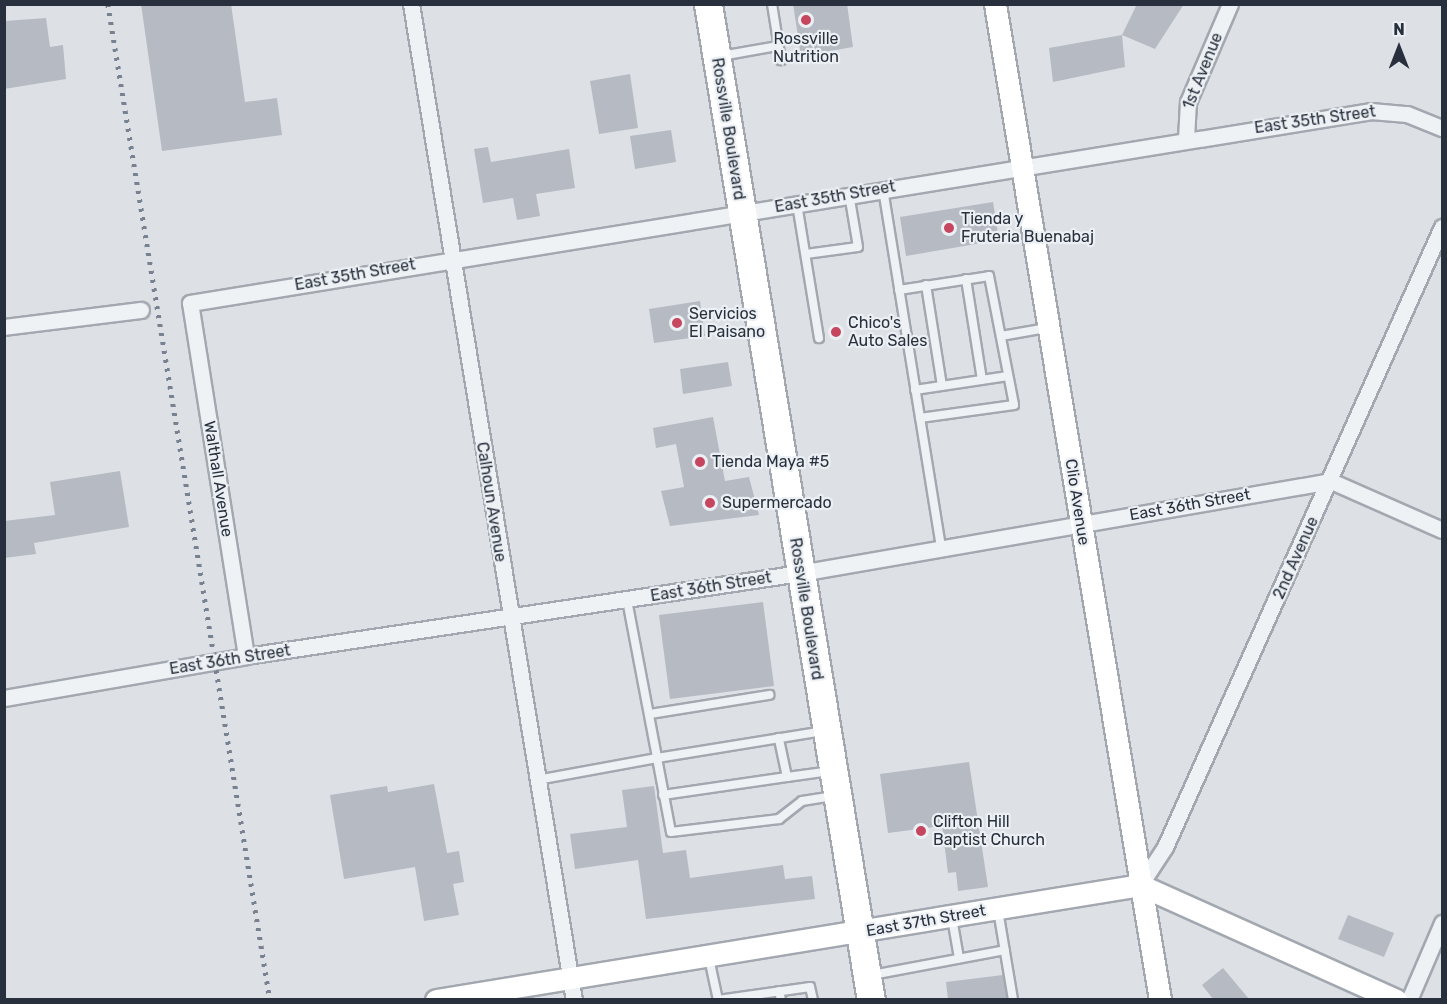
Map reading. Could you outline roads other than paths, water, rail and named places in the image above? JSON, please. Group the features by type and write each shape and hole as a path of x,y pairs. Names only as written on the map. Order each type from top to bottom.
{"highway":[{"name":"Rossville Boulevard","path":"708,4 869,987"}],"street":[{"name":"Calhoun Avenue","path":"411,4 572,989"},
{"name":"Clio Avenue","path":"995,4 1160,999"},
{"name":"1st Avenue","path":"1186,140 1188,102 1230,4"},
{"name":"East 35th Street","path":"190,303 1021,165 1390,110 1443,128"},
{"name":"2nd Avenue","path":"1140,885 1165,847 1443,227"},
{"name":"Walthall Avenue","path":"190,303 246,656"},
{"path":"4,327 141,310"},
{"name":"East 36th Street","path":"4,698 246,656 510,619 800,573 1331,481"},
{"path":"1331,481 1443,530"},
{"path":"1140,885 1396,999"},
{"name":"East 37th Street","path":"436,999 572,989 709,957 1140,885"},
{"path":"1408,999 1443,923"}],"lane":[{"path":"772,4 781,60"},
{"path":"716,57 778,46"},
{"path":"882,189 941,549"},
{"path":"806,254 858,247 849,194"},
{"path":"797,203 819,338"},
{"path":"899,290 989,276 1014,405 920,418"},
{"path":"966,279 982,380"},
{"path":"926,285 942,386"},
{"path":"1001,336 1048,328"},
{"path":"915,390 1008,376"},
{"path":"627,600 671,832 779,819 802,801 835,783"},
{"path":"650,714 769,694"},
{"path":"537,780 827,730"},
{"path":"779,738 787,777"},
{"path":"663,795 787,777 835,783"},
{"path":"998,909 1013,999"},
{"path":"952,917 959,958"},
{"path":"869,987 959,958 1005,950"},
{"path":"709,957 718,999 780,995 810,987 813,999"}],"railway":[{"path":"108,4 270,1000"}],"place":[{"name":"Rossville Nutrition","path":"806,20"},
{"name":"Tienda y Fruteria Buenabaj","path":"949,228"},
{"name":"Servicios El Paisano","path":"677,323"},
{"name":"Chico's Auto Sales","path":"836,332"},
{"name":"Tienda Maya #5","path":"700,462"},
{"name":"Supermercado","path":"710,503"},
{"name":"Clifton Hill Baptist Church","path":"921,831"}]}
